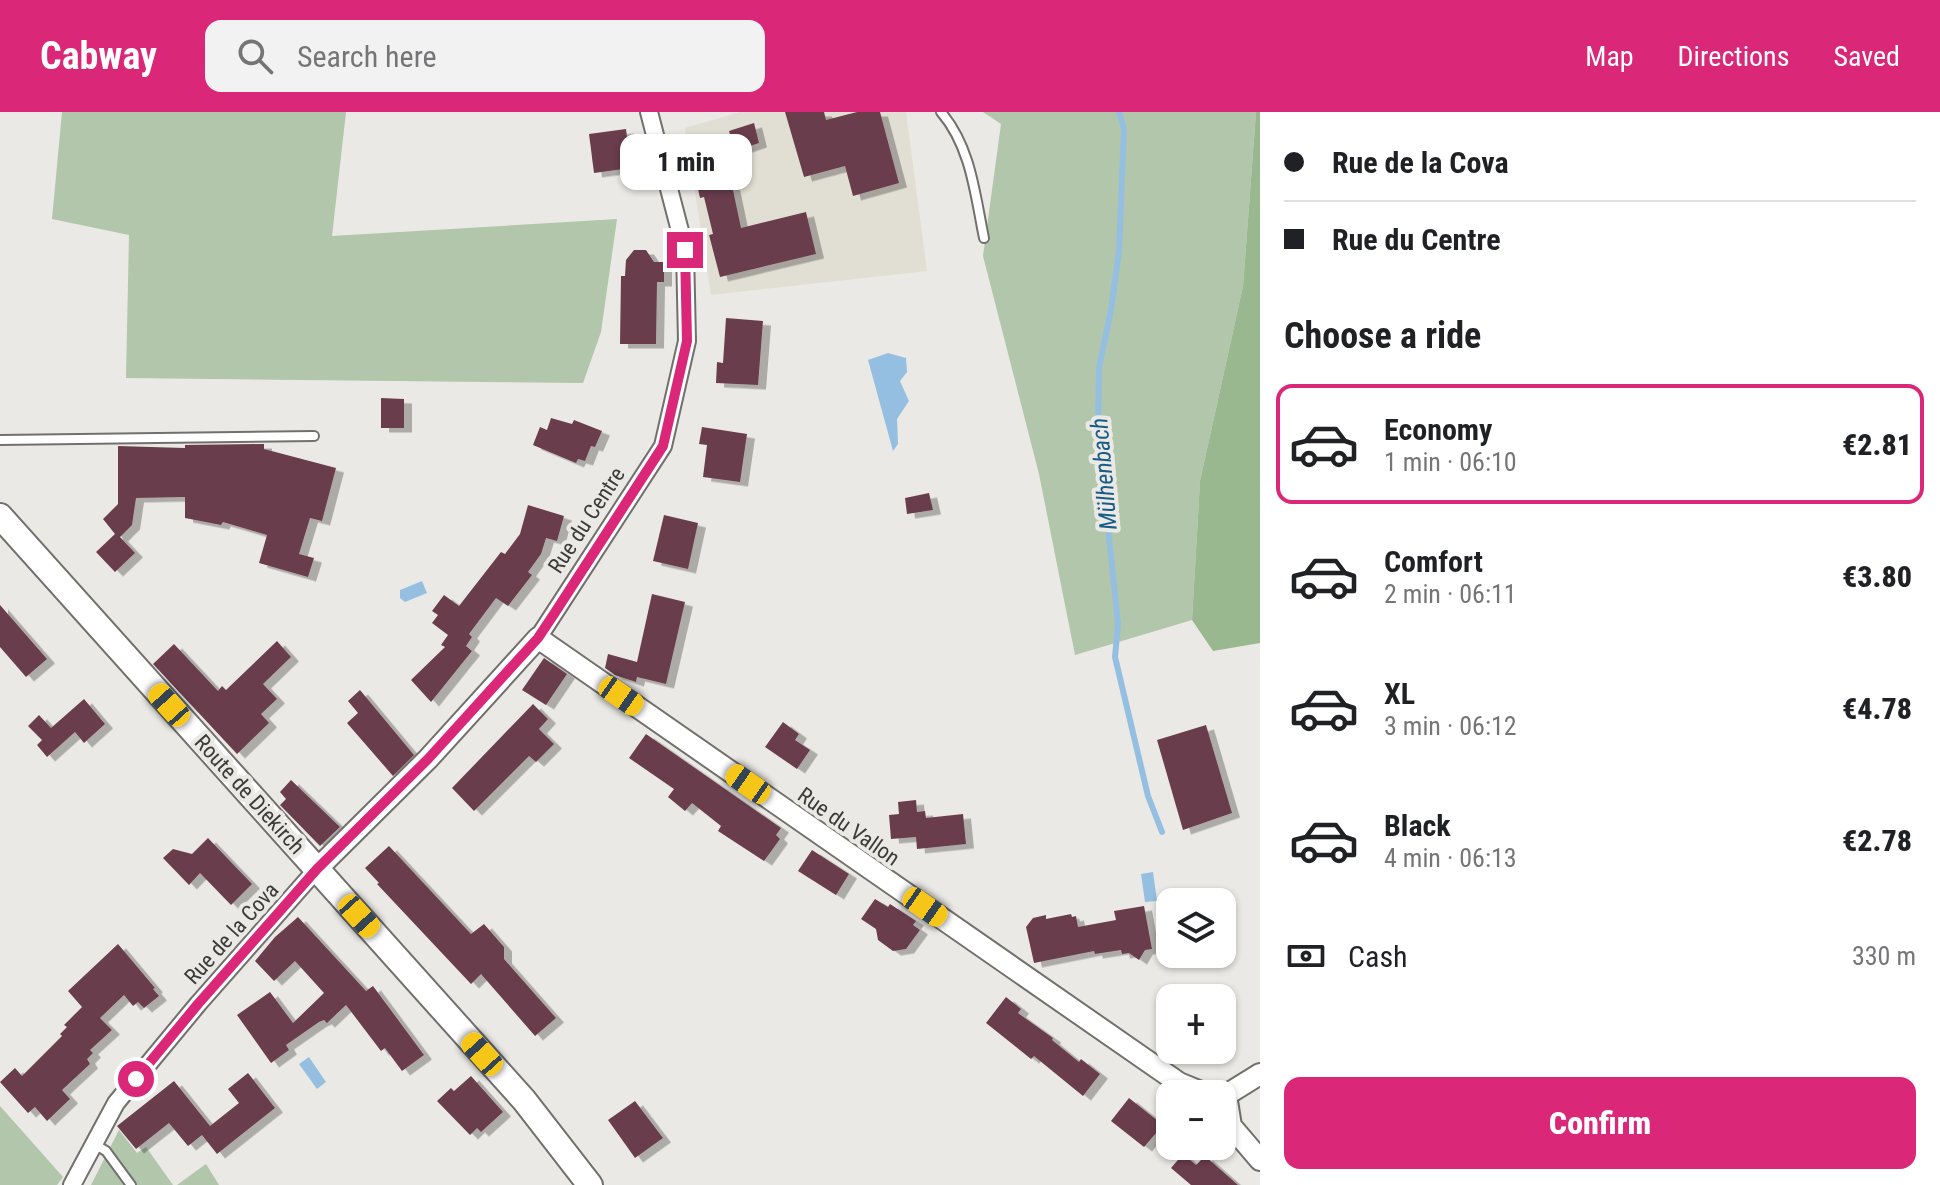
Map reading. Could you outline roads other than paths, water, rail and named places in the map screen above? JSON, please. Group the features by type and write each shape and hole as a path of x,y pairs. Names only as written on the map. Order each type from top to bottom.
{"main road":[{"name":"Route de Diekirch","path":"0,516 524,1100 590,1185"}],"street":[{"name":"Rue du Centre","path":"317,869 428,759 538,638 663,446 687,341 685,250 649,112"},
{"name":"Rue du Vallon","path":"538,638 1175,1080"},
{"name":"Rue de la Cova","path":"72,1185 116,1103 317,869"},
{"path":"1236,1087 1260,1074"},
{"path":"1236,1132 1260,1160"}],"lane":[{"path":"941,112 956,130 967,156 984,238"},
{"path":"0,440 314,436"},
{"path":"94,1144 106,1151 131,1185"}],"water":[{"path":"888,353 906,358 907,372 900,381 909,401 897,419 898,444 893,451 868,360"},
{"path":"422,581 427,593 405,602 400,598 400,590"},
{"path":"1153,872 1156,901 1145,902 1141,874"},
{"path":"309,1057 326,1082 317,1089 299,1064"}],"waterway":[{"name":"Mülhenbach","path":"1119,112 1124,129 1119,251 1099,368 1098,430 1118,624 1115,657 1148,796 1162,832"}]}
